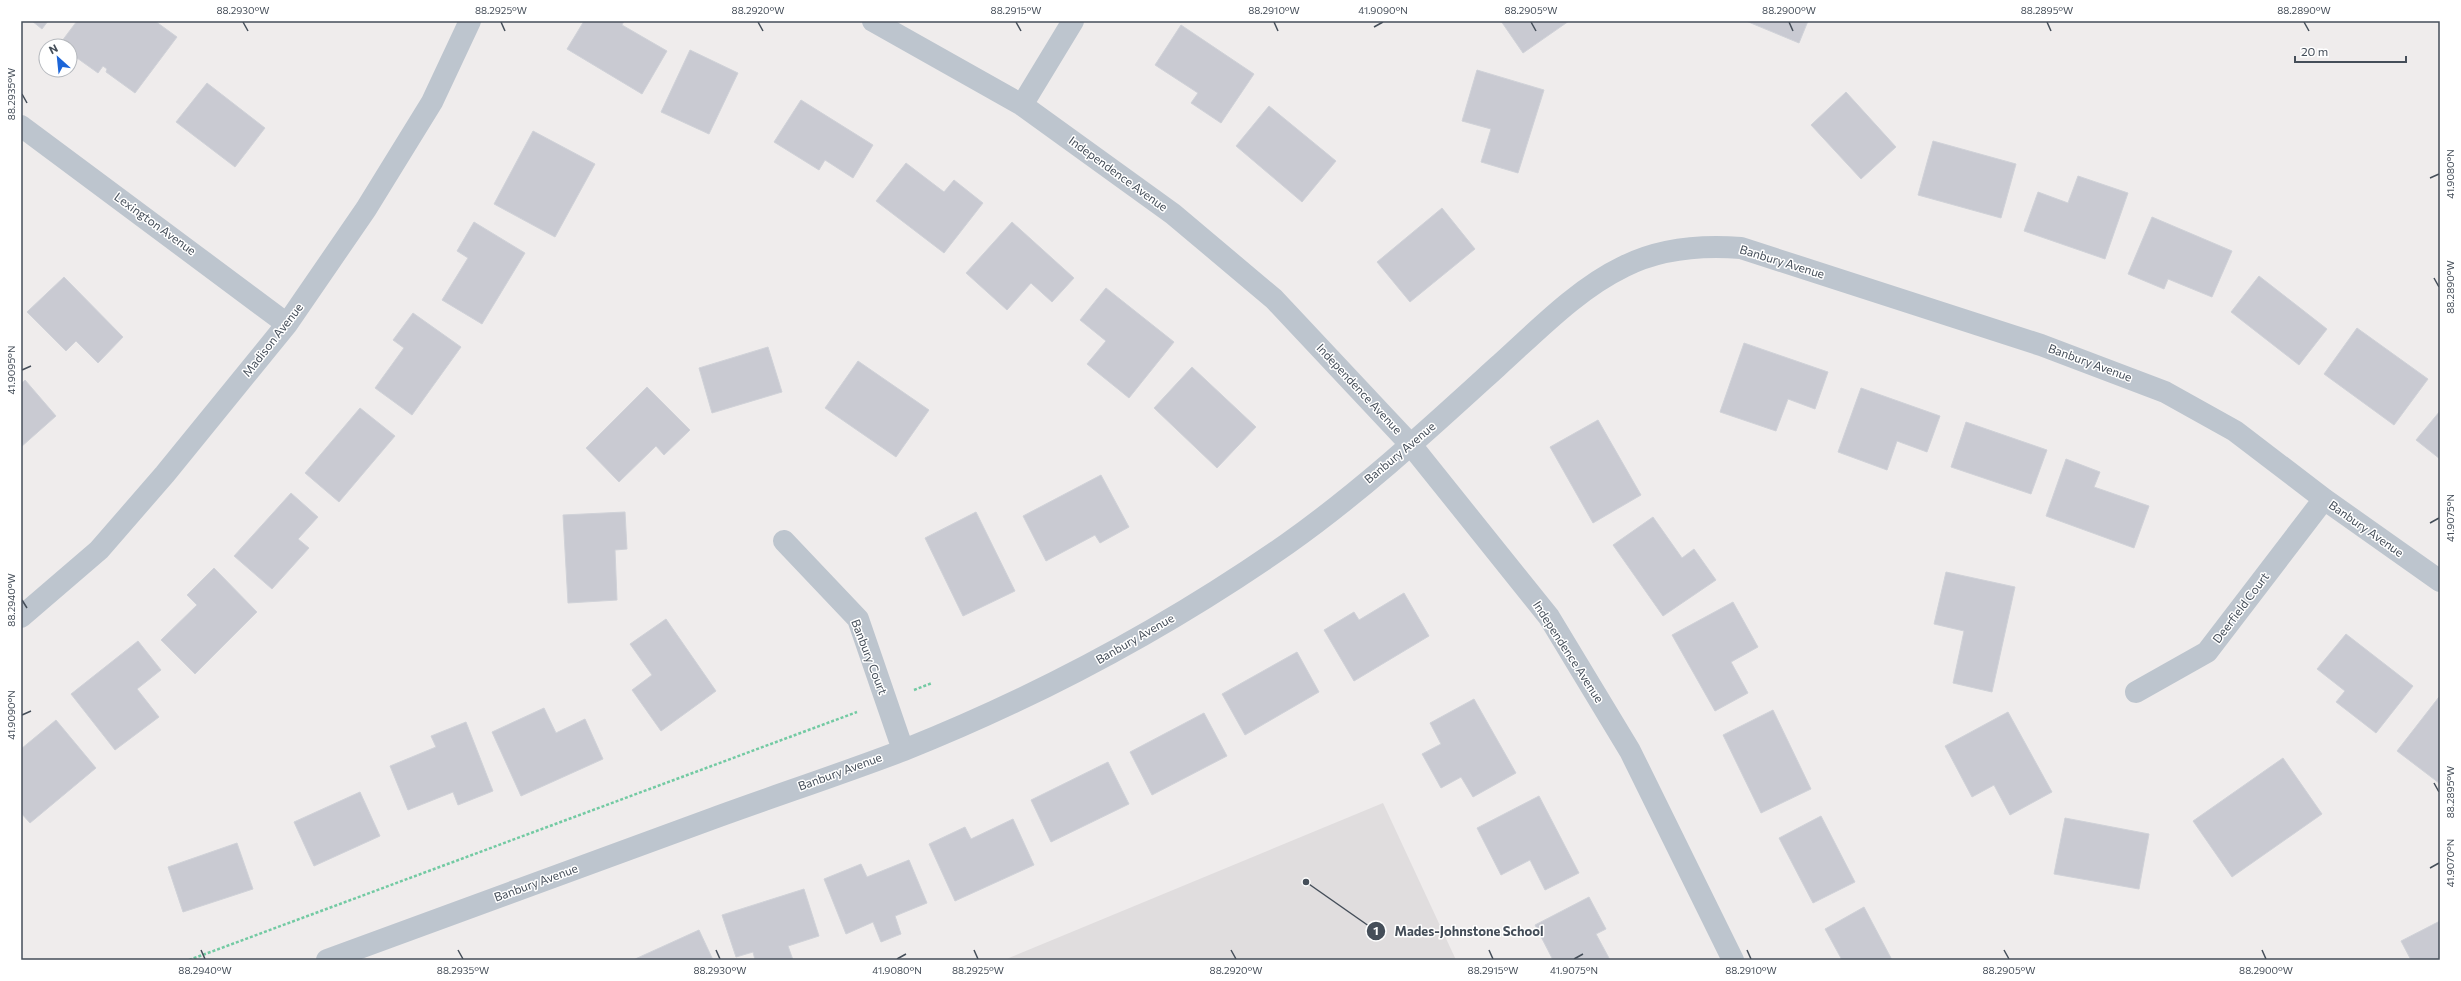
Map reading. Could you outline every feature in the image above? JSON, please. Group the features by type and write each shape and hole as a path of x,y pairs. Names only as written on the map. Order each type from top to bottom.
{"street":[{"name":"Madison Avenue","path":"21,617 99,550 165,474 287,324 366,209 423,115 470,21"},
{"name":"Independence Avenue","path":"873,21 1022,105 1173,214 1274,299 1411,445 1549,618 1630,751 1733,960"},
{"path":"1022,105 1073,21"},
{"name":"Lexington Avenue","path":"21,126 287,324"},
{"name":"Banbury Avenue","path":"327,960 903,750 1061,680 1117,651 1176,616 1291,541 1411,445 1552,318 1594,284 1624,266 1663,253 1706,246 1741,248 1796,265 1939,314 2041,345 2110,369 2165,392 2235,431 2324,499 2440,581"},
{"name":"Deerfield Court","path":"2136,692 2207,652 2324,499"},
{"name":"Banbury Court","path":"784,541 858,619 903,750"}],"path":[{"path":"189,960 836,718 886,702 932,683"}],"shaded area":[{"path":"1383,803 1456,960 1004,960"}],"building":[{"path":"32,21 48,21 42,29"},
{"path":"77,21 155,21 177,37 135,93 106,72 107,69 103,66 98,73 78,59 78,38 64,38"},
{"path":"584,21 624,21 622,25 667,51 642,94 567,49"},
{"path":"1501,21 1569,21 1523,53"},
{"path":"1746,21 1808,21 1799,43"},
{"path":"1181,25 1254,74 1221,123 1191,103 1198,93 1155,65"},
{"path":"690,50 738,73 709,134 661,112"},
{"path":"1477,70 1544,90 1518,173 1481,162 1491,129 1462,121"},
{"path":"207,83 265,128 235,167 176,122"},
{"path":"1846,92 1896,147 1861,179 1811,125"},
{"path":"801,100 873,145 853,178 825,160 819,170 774,142"},
{"path":"1269,106 1336,161 1302,202 1236,146"},
{"path":"533,131 595,164 555,237 494,204"},
{"path":"1933,141 2016,164 2001,218 1918,195"},
{"path":"906,163 944,192 954,180 983,203 944,253 876,201"},
{"path":"2078,176 2128,193 2105,259 2024,231 2038,192 2068,203"},
{"path":"1442,208 1475,249 1410,302 1377,262"},
{"path":"2152,217 2232,251 2212,297 2168,279 2164,289 2128,274"},
{"path":"474,222 525,253 482,324 442,300 468,258 457,251"},
{"path":"1012,222 1074,278 1052,302 1031,283 1007,310 966,273"},
{"path":"2259,276 2327,329 2299,365 2231,312"},
{"path":"64,277 123,337 98,363 76,341 66,351 27,312"},
{"path":"1106,288 1174,342 1129,398 1087,364 1106,341 1080,320"},
{"path":"413,313 461,347 412,415 375,388 404,348 393,340"},
{"path":"2357,328 2428,379 2394,425 2324,374"},
{"path":"1744,343 1828,372 1815,409 1788,399 1776,431 1720,412"},
{"path":"768,347 782,392 712,413 699,368"},
{"path":"858,361 929,410 896,457 825,408"},
{"path":"1192,367 1256,427 1217,468 1154,408"},
{"path":"25,380 56,416 21,447 21,384"},
{"path":"647,387 690,430 664,455 656,446 619,482 586,448"},
{"path":"1861,388 1940,416 1927,452 1897,441 1887,470 1838,452"},
{"path":"360,408 395,436 339,502 305,473"},
{"path":"2440,411 2440,459 2416,440"},
{"path":"1598,420 1641,495 1593,523 1550,447"},
{"path":"1966,422 2047,450 2031,494 1951,467"},
{"path":"2066,459 2100,472 2094,487 2149,506 2134,548 2046,516"},
{"path":"1101,475 1129,527 1100,543 1095,535 1046,561 1023,516"},
{"path":"291,493 318,517 298,539 309,548 272,589 234,556"},
{"path":"625,512 627,549 615,550 617,600 568,603 563,515"},
{"path":"976,512 1015,591 963,616 925,538"},
{"path":"1653,517 1682,558 1694,549 1716,580 1663,616 1613,545"},
{"path":"214,568 257,612 195,674 161,640 197,605 187,595"},
{"path":"1946,572 2015,587 1992,692 1953,683 1964,631 1934,624"},
{"path":"1404,593 1429,636 1354,681 1324,630 1354,612 1359,620"},
{"path":"1733,602 1758,647 1731,662 1748,693 1715,711 1672,635"},
{"path":"666,619 716,691 661,731 632,690 652,675 630,644"},
{"path":"2346,634 2413,686 2376,733 2336,702 2345,691 2317,669"},
{"path":"138,641 161,670 137,689 159,717 115,750 71,694"},
{"path":"1297,652 1319,692 1245,735 1222,694"},
{"path":"2439,697 2440,782 2439,783 2397,751"},
{"path":"1474,699 1516,773 1473,797 1461,777 1441,788 1422,754 1441,744 1430,723"},
{"path":"544,708 556,733 585,719 603,759 521,796 492,732"},
{"path":"1773,710 1811,789 1761,813 1723,735"},
{"path":"2008,712 2052,792 2010,815 1994,785 1972,797 1945,746"},
{"path":"1204,713 1227,756 1152,795 1130,752"},
{"path":"56,720 96,768 30,823 21,813 21,749"},
{"path":"466,722 493,791 458,805 453,792 408,810 390,766 436,747 431,736"},
{"path":"2283,758 2322,814 2232,877 2193,821"},
{"path":"1108,762 1129,804 1051,842 1031,800"},
{"path":"360,792 380,836 314,866 294,822"},
{"path":"1539,796 1579,873 1545,890 1530,860 1501,875 1477,828"},
{"path":"1821,816 1855,882 1813,903 1779,838"},
{"path":"2065,818 2149,834 2139,889 2054,874"},
{"path":"1013,819 1034,865 955,901 929,844 965,827 971,839"},
{"path":"237,843 253,889 183,912 168,867"},
{"path":"909,860 927,903 895,916 901,934 881,942 873,922 846,934 824,879 861,864 867,877"},
{"path":"804,889 819,936 788,946 793,960 755,960 753,952 736,957 722,915"},
{"path":"1589,897 1606,929 1596,934 1610,960 1553,960 1535,925"},
{"path":"1864,907 1892,960 1842,960 1825,929"},
{"path":"2440,921 2440,960 2411,960 2401,941"},
{"path":"699,930 713,960 633,960"}],"place":[{"name":"Mades-Johnstone School","path":"1306,882"}]}
